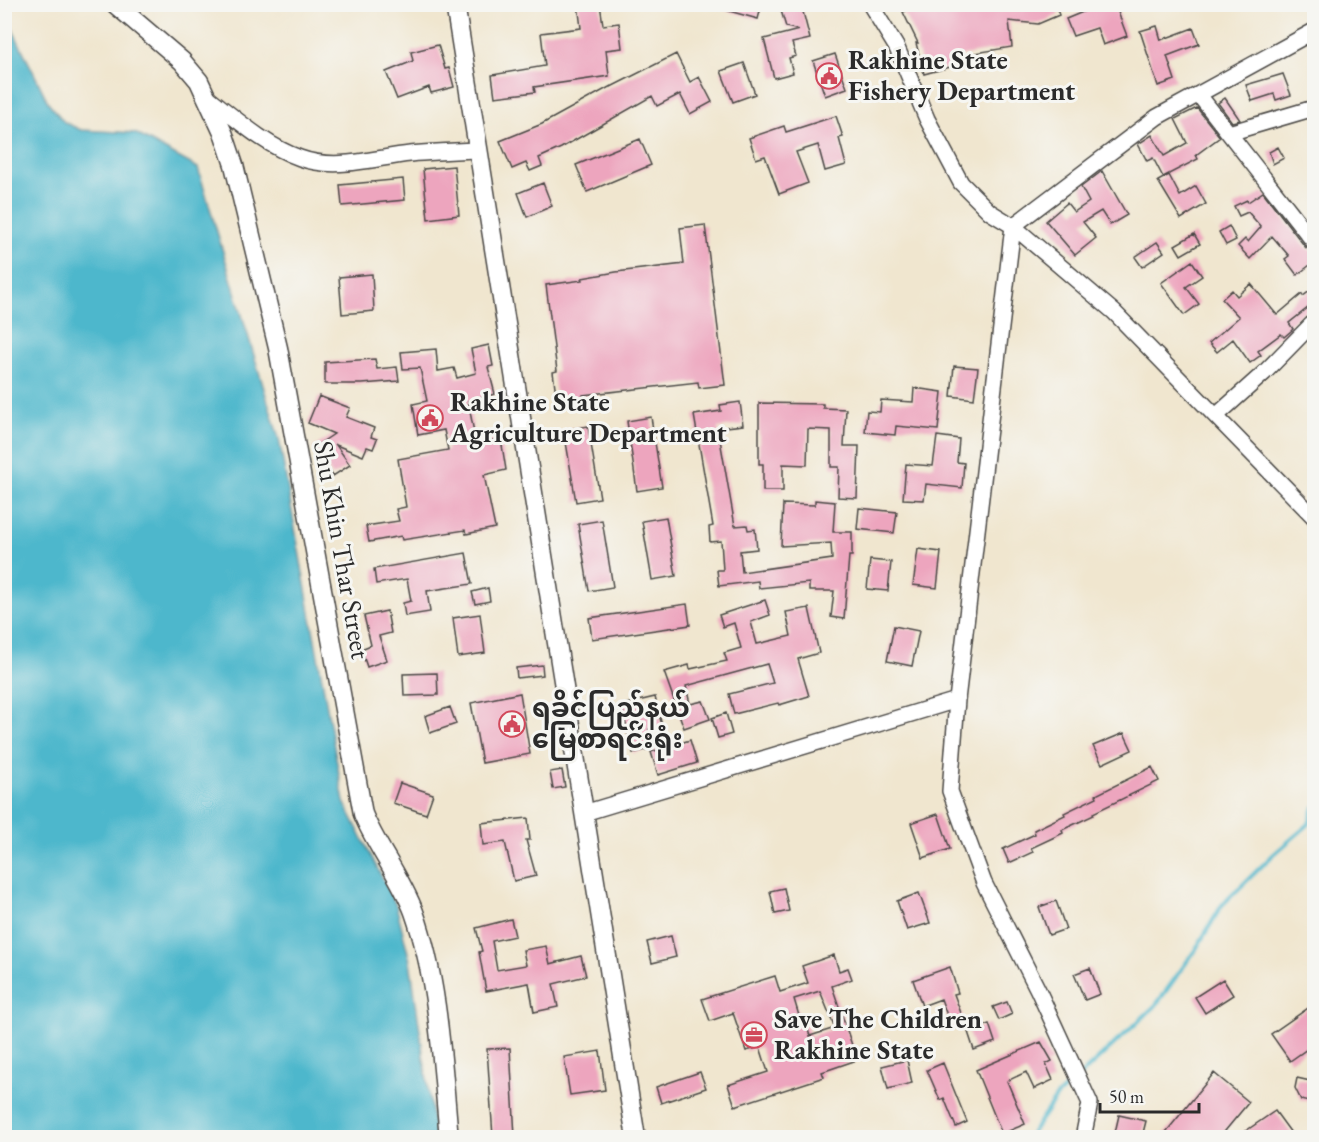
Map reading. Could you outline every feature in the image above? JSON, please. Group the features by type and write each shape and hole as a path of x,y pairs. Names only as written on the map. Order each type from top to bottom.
{"street":[{"name":"Shu Khin Thar Street","path":"115,4 182,61 199,81 224,135 239,182 278,348 363,814 376,842 405,891 422,938 442,1053 449,1137"},
{"path":"455,4 636,1137"},
{"path":"870,4 897,48 927,119 961,183 990,212 1013,226 1114,312 1314,517"},
{"path":"1083,1137 1090,1103 1038,990 984,883 950,791 957,700 1013,226 1157,117 1314,31"},
{"path":"1199,94 1314,242"},
{"path":"208,97 269,142 299,158 315,163 368,161 409,154 479,150"},
{"path":"1228,133 1314,108"},
{"path":"1216,416 1264,373 1314,322"},
{"path":"584,813 957,700"}],"water":[{"path":"4,12 48,102 64,122 81,130 135,133 198,168 279,439 344,802 396,905 410,961 435,1137 5,1137"}],"building":[{"path":"578,4 600,4 603,25 619,23 622,48 606,50 609,76 534,87 535,92 495,97 492,75 545,66 541,33 581,28"},
{"path":"718,4 762,4 758,19 718,8"},
{"path":"779,4 801,4 810,39 792,43 796,56 789,58 793,73 774,78 764,39 799,30 786,27"},
{"path":"920,4 947,4 947,8 967,4 1055,4 1059,15 1038,24 1009,21 1012,47 951,57 954,66 924,74 916,43 918,43 903,12"},
{"path":"1102,4 1115,4 1127,36 1103,45 1097,28 1073,36 1066,19"},
{"path":"1157,26 1161,40 1193,28 1199,44 1167,56 1175,80 1158,86 1140,31"},
{"path":"438,45 445,69 449,68 454,87 431,93 429,87 397,99 386,72 413,61 411,52"},
{"path":"676,54 690,82 699,77 712,102 690,114 680,94 657,106 652,96 561,148 539,158 542,166 530,171 526,163 512,169 500,141 542,124"},
{"path":"835,54 847,88 825,96 813,61"},
{"path":"744,63 755,94 733,102 721,71"},
{"path":"1283,74 1291,95 1276,100 1274,94 1252,101 1246,85"},
{"path":"1225,98 1240,120 1232,122 1218,103"},
{"path":"1197,108 1220,137 1196,155 1198,159 1163,177 1153,158 1147,161 1138,144 1152,135 1164,156 1187,143 1175,119"},
{"path":"836,116 843,137 839,138 846,165 825,171 818,145 796,152 808,183 779,194 765,156 756,159 749,138 784,126 786,132"},
{"path":"640,139 651,165 587,192 576,165"},
{"path":"1278,147 1284,158 1273,164 1269,152"},
{"path":"454,166 459,215 428,219 423,169"},
{"path":"1102,171 1127,215 1110,225 1101,211 1083,222 1096,238 1075,255 1046,221 1067,203 1074,212 1089,202 1081,187"},
{"path":"1169,175 1180,196 1196,186 1206,204 1181,219 1158,181"},
{"path":"403,179 405,200 342,206 340,185"},
{"path":"543,183 552,206 527,217 518,193"},
{"path":"1263,192 1306,248 1314,252 1314,262 1297,275 1285,259 1289,256 1272,236 1250,259 1238,246 1245,239 1248,242 1261,227 1248,212 1239,216 1234,206 1247,200 1248,202"},
{"path":"705,225 725,385 699,388 698,382 583,395 583,399 557,402 553,372 557,371 546,285 583,280 582,278 616,272 684,264 680,228"},
{"path":"1229,226 1236,240 1226,245 1219,232"},
{"path":"1194,234 1200,244 1181,255 1175,245"},
{"path":"1157,242 1164,252 1142,267 1135,257"},
{"path":"1192,261 1202,276 1186,287 1199,304 1184,315 1161,283"},
{"path":"372,274 374,311 342,314 339,277"},
{"path":"1251,284 1277,315 1302,294 1303,296 1314,288 1314,303 1289,323 1293,329 1291,331 1284,337 1281,334 1258,351 1261,355 1250,363 1233,339 1217,352 1209,343 1239,317 1222,299 1232,290 1237,296"},
{"path":"489,345 493,366 488,367 495,394 468,401 476,443 501,439 506,470 484,475 495,528 466,534 465,530 402,540 401,536 369,542 366,526 399,521 396,509 406,507 398,459 448,450 444,430 418,435 413,404 427,401 420,368 403,369 401,352 436,349 438,371 454,368 457,378 476,373 471,349"},
{"path":"375,359 377,369 397,367 399,381 325,384 325,362"},
{"path":"954,366 978,368 974,399 951,396"},
{"path":"914,388 942,392 938,430 896,426 895,435 865,432 867,411 880,412 881,400 913,402"},
{"path":"319,396 350,408 346,417 374,428 371,437 377,439 373,449 367,447 363,456 336,445 350,465 333,476 313,448 334,434 308,423"},
{"path":"740,402 743,425 718,428 735,526 747,525 748,530 755,529 757,549 740,551 742,572 832,559 831,543 781,546 783,504 815,505 815,500 835,502 833,532 852,532 852,556 849,556 844,619 831,617 834,591 809,591 809,583 759,588 758,581 719,586 717,570 723,570 721,541 710,542 709,527 713,526 694,415 721,411 720,405"},
{"path":"759,403 823,404 823,408 846,409 844,446 859,446 857,498 838,497 839,467 831,467 831,430 808,429 807,465 783,464 783,491 763,491 763,464 759,464"},
{"path":"651,417 662,487 637,491 627,421"},
{"path":"588,426 600,498 576,502 564,430"},
{"path":"937,436 959,439 957,462 964,463 962,488 926,484 924,500 903,499 906,464 933,466"},
{"path":"859,508 897,512 894,533 857,529"},
{"path":"666,517 676,576 652,580 642,521"},
{"path":"602,520 613,587 589,591 578,524"},
{"path":"918,549 941,552 937,588 913,585"},
{"path":"466,553 472,584 427,591 430,612 405,616 403,603 411,601 407,579 376,584 374,569"},
{"path":"870,560 891,562 888,591 867,589"},
{"path":"488,588 490,601 475,604 472,592"},
{"path":"765,600 770,615 751,622 757,644 791,636 786,612 809,608 819,653 798,659 809,696 734,714 729,694 773,683 767,664 686,686 690,704 703,701 710,719 684,728 664,672 689,665 690,669 727,661 724,653 741,648 734,623 723,627 719,615"},
{"path":"687,604 690,625 592,639 589,618"},
{"path":"387,611 391,633 379,636 387,660 367,667 361,649 371,645 364,616"},
{"path":"480,614 485,653 458,657 453,618"},
{"path":"894,626 919,631 912,666 887,661"},
{"path":"542,665 543,675 517,678 516,668"},
{"path":"437,673 438,695 404,696 403,674"},
{"path":"520,693 530,754 482,763 471,703"},
{"path":"655,697 662,726 649,729 653,748 633,753 621,705"},
{"path":"450,707 456,724 430,733 425,716"},
{"path":"726,713 732,734 718,738 712,718"},
{"path":"1124,733 1132,750 1102,764 1093,746"},
{"path":"690,740 697,763 658,775 651,752"},
{"path":"1152,767 1159,781 1093,813 1094,815 1062,830 1063,833 1031,848 1033,852 1009,863 1003,849 1035,834 1034,830 1097,797 1096,795"},
{"path":"562,770 565,787 553,789 550,772"},
{"path":"400,783 433,794 426,814 393,803"},
{"path":"938,814 950,849 923,858 911,823"},
{"path":"528,818 530,840 526,840 536,876 514,881 505,842 483,845 481,823"},
{"path":"784,888 789,911 775,914 770,891"},
{"path":"919,893 930,923 907,930 897,901"},
{"path":"1056,901 1066,929 1049,935 1039,907"},
{"path":"511,919 515,936 492,941 497,970 526,965 523,950 546,946 550,964 581,956 586,976 553,984 558,1007 534,1012 529,983 486,991 479,952 482,951 476,928"},
{"path":"671,936 676,957 652,963 647,942"},
{"path":"834,955 839,971 848,968 852,979 832,986 857,1060 822,1072 824,1077 735,1106 728,1085 768,1072 760,1047 746,1051 733,1013 710,1021 702,999 775,976 780,992 808,983 802,966","holes":["820,991 835,1028 810,1036 806,1024 802,1026 794,999"]},
{"path":"950,967 958,993 954,994 965,1024 952,1029 941,999 922,1006 913,980"},
{"path":"1090,968 1100,994 1085,1000 1074,974"},
{"path":"1223,979 1233,995 1205,1013 1195,997"},
{"path":"1007,1002 1012,1014 999,1020 993,1007"},
{"path":"1314,1004 1314,1044 1290,1061 1271,1034"},
{"path":"989,1024 995,1042 974,1050 968,1032"},
{"path":"1041,1042 1052,1061 1046,1064 1053,1080 1034,1089 1026,1072 1007,1081 1025,1124 1002,1134 976,1070"},
{"path":"510,1048 515,1137 493,1137 487,1049"},
{"path":"600,1051 605,1090 570,1095 564,1057"},
{"path":"907,1060 912,1083 888,1089 882,1066"},
{"path":"943,1063 967,1122 956,1127 944,1098 940,1100 927,1070"},
{"path":"700,1072 706,1088 661,1103 656,1087"},
{"path":"1214,1073 1249,1102 1220,1137 1162,1137"},
{"path":"1297,1078 1310,1081 1314,1089 1314,1103 1301,1100 1295,1088"},
{"path":"1275,1111 1294,1137 1237,1137"},
{"path":"1119,1115 1146,1121 1142,1137 1114,1137"}],"waterway":[{"path":"1081,1075 1156,1005 1196,949 1222,905 1274,854 1309,824 1314,807"},
{"path":"1028,1138 1057,1096 1075,1080"}],"place":[{"name":"Rakhine State Fishery Department","path":"829,76"},
{"name":"Rakhine State Agriculture Department","path":"430,418"},
{"name":"ရခိုင်ပြည်နယ် မြေစာရင်းရုံး","path":"512,724"},
{"name":"Save The Children Rakhine State","path":"754,1035"}]}
